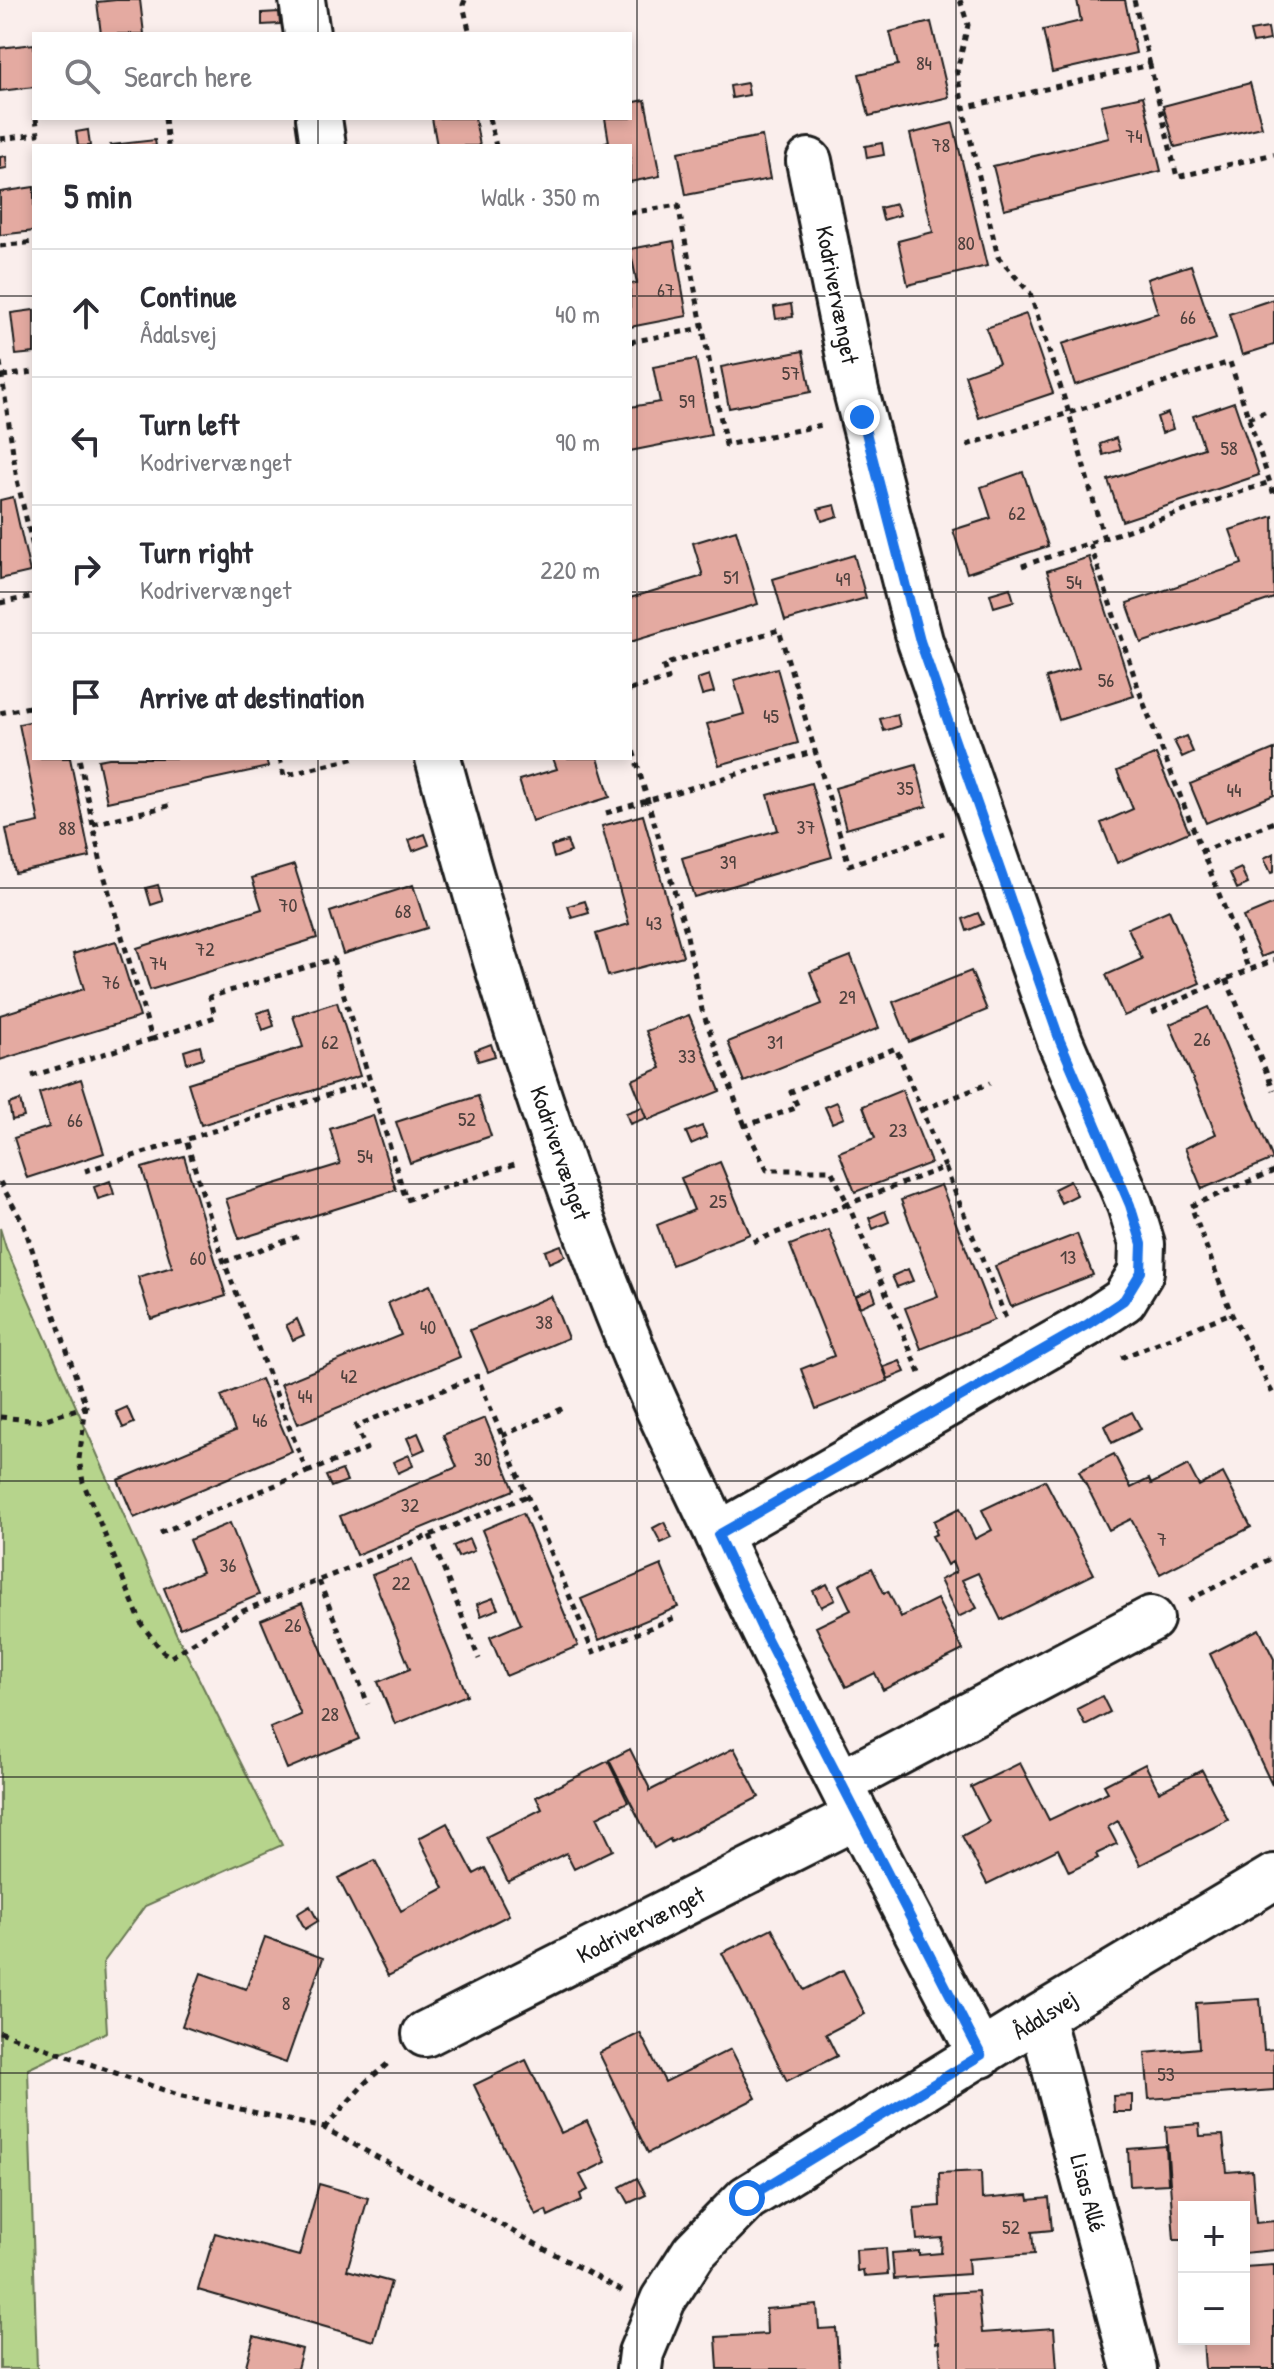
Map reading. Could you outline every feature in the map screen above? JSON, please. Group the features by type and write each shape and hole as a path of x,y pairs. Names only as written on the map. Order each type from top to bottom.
{"street":[{"path":"302,0 307,32"},
{"path":"319,120 323,144"},
{"name":"Kodrivervænget","path":"718,1535 1088,1324 1124,1300 1141,1272 1142,1244 1130,1205 1060,1041 920,641 862,417 809,161"},
{"name":"Kodrivervænget","path":"439,760 500,970 558,1149 598,1263 642,1373 849,1800 981,2055"},
{"name":"Kodrivervænget","path":"425,2034 849,1800 1151,1619"},
{"name":"Ådalsvej","path":"639,2369 641,2353 658,2311 694,2252 747,2198 1041,2016 1274,1877"},
{"name":"Lisas Allé","path":"1041,2016 1134,2369"}],"path":[{"path":"465,0 463,5 470,32"},
{"path":"960,0 968,25 957,71 998,257 1030,293 1069,413 1104,539"},
{"path":"1134,0 1177,177 1274,154"},
{"path":"963,108 1150,65"},
{"path":"0,139 38,134 36,120"},
{"path":"165,120 168,144"},
{"path":"490,120 496,144"},
{"path":"632,213 678,205 726,445 862,417"},
{"path":"0,246 32,242"},
{"path":"632,342 703,328"},
{"path":"0,362 17,480 32,543"},
{"path":"967,445 1230,362 1274,495"},
{"path":"2,376 32,372"},
{"path":"1248,418 1265,412"},
{"path":"1022,566 1270,482"},
{"path":"1090,544 1142,699 1249,970"},
{"path":"0,603 32,596"},
{"path":"632,689 668,679 663,665 779,630 849,865 982,820"},
{"path":"0,713 32,706"},
{"path":"632,747 686,931 702,1010 745,1126 767,1170 831,1170 936,1411"},
{"path":"606,813 815,751"},
{"path":"79,760 102,868 152,1039"},
{"path":"280,760 284,776 348,760"},
{"path":"93,824 172,805"},
{"path":"1201,852 1274,822"},
{"path":"32,1076 215,1017 210,997 333,959 406,1200 558,1149"},
{"path":"1152,1013 1274,960"},
{"path":"1226,979 1274,1090"},
{"path":"745,1126 798,1107 791,1092 896,1048 1007,1321"},
{"path":"85,1171 370,1082"},
{"path":"922,1110 990,1083"},
{"path":"186,1140 224,1262 307,1472"},
{"path":"753,1242 945,1167"},
{"path":"1274,1171 1191,1206 1231,1313 1274,1396"},
{"path":"0,1182 23,1223 86,1406 79,1459 83,1482 142,1625 163,1652 171,1657 243,1611 527,1496"},
{"path":"224,1262 300,1236"},
{"path":"160,1533 366,1449 356,1426 477,1376 593,1652 676,1617"},
{"path":"0,1417 40,1421 86,1406"},
{"path":"502,1436 564,1408"},
{"path":"430,1535 479,1659"},
{"path":"1151,1619 1274,1557"},
{"path":"319,1581 368,1704"},
{"path":"0,2032 178,2095 324,2128 658,2311"},
{"path":"324,2128 367,2081 425,2034"}],"green space":[{"path":"0,1228 6,1248 176,1633 282,1845 145,1906 103,1963 107,2032 28,2069 37,2369 0,2369"}],"building":[{"path":"140,0 144,32 101,32 97,2"},
{"path":"1077,0 1125,0 1136,53 1052,72 1043,30 1081,21"},
{"path":"279,12 280,24 262,25 262,13"},
{"path":"931,22 949,97 869,116 859,74 898,65 890,32"},
{"path":"1268,28 1270,40 1253,43 1250,31"},
{"path":"32,44 32,87 0,91 0,48"},
{"path":"747,83 749,95 732,98 730,86"},
{"path":"1250,83 1262,127 1175,147 1163,106"},
{"path":"1143,96 1161,171 1004,209 993,166 1109,138 1101,105"},
{"path":"645,100 660,176 632,182 632,144 600,144 609,142 605,120 632,120 632,103"},
{"path":"432,120 475,120 480,144 437,144"},
{"path":"953,123 987,266 908,285 898,241 933,232 910,134"},
{"path":"88,130 90,144 78,144 76,132"},
{"path":"762,136 770,179 686,195 678,152"},
{"path":"155,140 156,144 120,144"},
{"path":"882,143 884,155 867,158 865,146"},
{"path":"6,156 7,168 0,169 0,157"},
{"path":"32,187 32,231 0,235 0,192"},
{"path":"896,204 900,215 883,220 880,208"},
{"path":"674,241 687,316 632,327 632,284 637,283 632,249"},
{"path":"1191,265 1216,339 1075,385 1062,344 1158,313 1147,279"},
{"path":"1274,299 1274,345 1242,355 1229,314"},
{"path":"791,304 793,317 776,319 774,307"},
{"path":"32,310 32,353 16,355 11,313"},
{"path":"1026,314 1053,393 979,418 965,375 999,363 986,328"},
{"path":"803,351 811,392 729,408 721,367"},
{"path":"696,359 711,435 632,451 632,407 660,402 653,367"},
{"path":"1234,402 1259,475 1122,521 1108,480 1204,448 1193,416"},
{"path":"1168,413 1173,429 1162,433 1157,417"},
{"path":"1116,438 1120,450 1103,455 1100,444"},
{"path":"1023,472 1048,546 967,573 953,530 991,518 981,487"},
{"path":"13,497 30,572 0,579 0,500"},
{"path":"835,505 838,516 822,521 818,509"},
{"path":"1273,516 1274,598 1141,643 1127,603 1242,564 1230,530"},
{"path":"736,530 758,604 632,641 632,597 703,576 693,543"},
{"path":"854,555 866,598 785,621 773,579"},
{"path":"1089,557 1134,696 1059,720 1046,678 1079,668 1047,571"},
{"path":"1010,588 1014,601 994,607 990,594"},
{"path":"777,668 798,743 719,765 707,724 744,714 734,680"},
{"path":"709,675 714,692 702,695 697,679"},
{"path":"897,714 900,726 884,731 880,719"},
{"path":"32,721 32,760 70,760 90,857 15,873 6,829 39,822 19,724"},
{"path":"1186,736 1193,752 1182,757 1174,741"},
{"path":"1274,749 1274,795 1206,823 1190,784"},
{"path":"1156,754 1189,832 1117,863 1101,823 1133,809 1117,771"},
{"path":"98,760 266,760 268,767 107,802"},
{"path":"554,760 599,760 610,797 532,821 519,780 557,769"},
{"path":"916,765 927,806 846,829 835,788"},
{"path":"811,783 832,857 694,897 682,858 778,830 768,795"},
{"path":"643,815 683,956 608,976 596,934 629,924 602,826"},
{"path":"425,834 429,845 413,851 409,840"},
{"path":"567,841 571,852 554,858 551,846"},
{"path":"1274,853 1274,872 1271,873 1264,858"},
{"path":"294,865 317,938 150,990 137,948 262,909 252,878"},
{"path":"1241,868 1248,884 1237,889 1230,873"},
{"path":"158,885 163,901 151,905 146,888"},
{"path":"413,885 427,928 343,954 330,912"},
{"path":"585,901 589,913 572,918 568,906"},
{"path":"1274,904 1274,952 1261,957 1243,917"},
{"path":"1169,910 1200,983 1124,1016 1106,975 1142,959 1128,928"},
{"path":"978,913 983,924 967,931 963,919"},
{"path":"116,941 140,1017 0,1060 0,1015 84,989 73,954"},
{"path":"851,956 879,1028 744,1082 728,1042 822,1004 810,972"},
{"path":"971,971 987,1010 909,1042 893,1002"},
{"path":"337,1002 360,1076 201,1125 188,1083 303,1047 293,1016"},
{"path":"1209,1007 1273,1159 1202,1189 1185,1148 1216,1134 1170,1024"},
{"path":"269,1009 274,1026 263,1030 257,1013"},
{"path":"689,1015 720,1091 648,1120 632,1080 661,1068 646,1031"},
{"path":"491,1044 495,1056 478,1061 475,1050"},
{"path":"200,1046 203,1058 187,1063 184,1051"},
{"path":"81,1079 104,1153 27,1178 14,1138 49,1127 39,1093"},
{"path":"902,1090 931,1163 855,1192 839,1152 875,1138 863,1106"},
{"path":"478,1096 491,1136 410,1163 396,1122"},
{"path":"20,1100 24,1117 12,1120 9,1104"},
{"path":"837,1102 844,1118 832,1123 825,1107"},
{"path":"642,1107 646,1118 630,1124 626,1113"},
{"path":"373,1115 396,1190 239,1239 226,1199 340,1164 330,1129"},
{"path":"702,1126 707,1137 691,1144 686,1132"},
{"path":"184,1156 226,1296 151,1319 138,1277 172,1267 142,1168"},
{"path":"720,1162 750,1234 672,1265 657,1225 694,1210 681,1178"},
{"path":"110,1181 114,1194 98,1199 94,1187"},
{"path":"1070,1181 1077,1195 1061,1203 1054,1189"},
{"path":"941,1185 994,1320 921,1349 905,1308 938,1296 901,1200"},
{"path":"885,1211 889,1222 873,1229 869,1218"},
{"path":"829,1230 888,1381 816,1409 801,1369 834,1356 790,1245"},
{"path":"1077,1234 1093,1275 1011,1307 995,1266"},
{"path":"561,1245 565,1256 549,1263 545,1251"},
{"path":"908,1269 913,1281 897,1287 892,1276"},
{"path":"430,1285 460,1357 298,1424 281,1384 401,1335 388,1303"},
{"path":"872,1289 876,1300 860,1307 856,1296"},
{"path":"551,1296 568,1338 488,1372 470,1330"},
{"path":"297,1319 304,1335 293,1340 286,1325"},
{"path":"900,1361 905,1372 888,1379 884,1367"},
{"path":"261,1379 292,1451 134,1518 118,1480 235,1431 221,1396"},
{"path":"127,1407 134,1423 123,1428 116,1412"},
{"path":"1132,1412 1141,1429 1112,1443 1104,1426"},
{"path":"485,1418 514,1490 356,1555 340,1516 457,1467 443,1435"},
{"path":"418,1433 425,1449 414,1454 407,1438"},
{"path":"1114,1454 1131,1488 1149,1479 1151,1484 1188,1465 1199,1486 1223,1473 1251,1527 1160,1574 1131,1519 1109,1530 1079,1471"},
{"path":"409,1455 413,1466 398,1473 393,1462"},
{"path":"342,1470 347,1481 331,1487 326,1476"},
{"path":"1045,1480 1094,1574 1001,1620 978,1573 962,1580 977,1608 958,1617 940,1580 956,1572 952,1562 947,1565 932,1536 937,1534 934,1521 960,1508 975,1539 992,1530 982,1510"},
{"path":"523,1513 578,1646 506,1676 490,1637 521,1624 482,1530"},
{"path":"664,1522 672,1538 661,1543 653,1528"},
{"path":"230,1523 259,1595 180,1628 164,1588 202,1572 189,1540"},
{"path":"469,1539 474,1551 458,1557 453,1546"},
{"path":"412,1559 467,1695 395,1724 378,1682 410,1669 372,1575"},
{"path":"661,1565 678,1607 599,1640 581,1599"},
{"path":"872,1568 884,1593 888,1591 901,1617 937,1599 963,1650 883,1690 875,1673 846,1687 816,1627 851,1610 839,1585"},
{"path":"827,1584 835,1600 821,1607 813,1591"},
{"path":"493,1598 498,1609 481,1616 477,1604"},
{"path":"302,1603 359,1739 287,1769 270,1728 301,1715 261,1620"},
{"path":"1259,1629 1274,1659 1272,1785 1210,1654"},
{"path":"1102,1696 1110,1712 1085,1725 1077,1709"},
{"path":"734,1748 759,1797 654,1848 609,1760 630,1749 649,1791"},
{"path":"608,1761 628,1802 597,1817 613,1850 574,1869 566,1853 508,1882 486,1837 542,1809 536,1797"},
{"path":"1020,1763 1049,1820 1108,1792 1104,1785 1145,1764 1159,1792 1202,1770 1228,1820 1140,1865 1118,1821 1108,1827 1117,1844 1096,1854 1098,1858 1069,1872 1058,1849 987,1884 962,1836 989,1822 971,1787"},
{"path":"447,1823 474,1874 485,1868 509,1915 388,1976 338,1878 375,1860 401,1911 444,1888 419,1838"},
{"path":"310,1906 318,1921 305,1929 297,1914"},
{"path":"772,1928 804,1990 843,1970 865,2014 826,2034 837,2056 787,2081 722,1953"},
{"path":"265,1937 323,1958 286,2063 182,2026 201,1973 246,1989"},
{"path":"1260,1999 1264,2050 1274,2049 1274,2090 1149,2099 1145,2053 1199,2048 1196,2003"},
{"path":"640,2033 665,2082 731,2049 756,2098 648,2153 599,2053"},
{"path":"526,2060 561,2133 587,2121 606,2162 580,2175 588,2190 580,2194 582,2200 548,2216 546,2210 536,2215 474,2085"},
{"path":"1132,2095 1132,2112 1114,2112 1113,2096"},
{"path":"1199,2124 1200,2136 1223,2135 1227,2172 1252,2170 1256,2223 1274,2221 1274,2250 1250,2252 1250,2201 1178,2201 1178,2240 1174,2240 1166,2127"},
{"path":"1166,2146 1168,2184 1130,2186 1128,2149"},
{"path":"981,2171 982,2199 1028,2195 1029,2200 1049,2198 1052,2230 1032,2232 1034,2254 968,2259 969,2274 894,2279 892,2253 941,2253 942,2238 917,2240 914,2208 940,2206 939,2173"},
{"path":"637,2178 646,2195 629,2203 620,2187"},
{"path":"319,2184 368,2198 347,2270 391,2282 374,2341 198,2290 215,2233 299,2256"},
{"path":"886,2248 888,2274 864,2276 863,2270 857,2271 856,2250"},
{"path":"1274,2265 1274,2369 1205,2369 1203,2345 1250,2345 1250,2267"},
{"path":"978,2291 982,2333 1054,2328 1057,2369 941,2369 932,2294"},
{"path":"817,2305 819,2329 836,2328 839,2369 718,2369 716,2337 767,2334 766,2309"},
{"path":"254,2336 302,2349 297,2369 245,2369"}],"route":[{"path":"747,2198 981,2055 763,1631 718,1535 1088,1324 1124,1300 1141,1272 1142,1244 1130,1205 1060,1041 920,641 862,417"}]}
